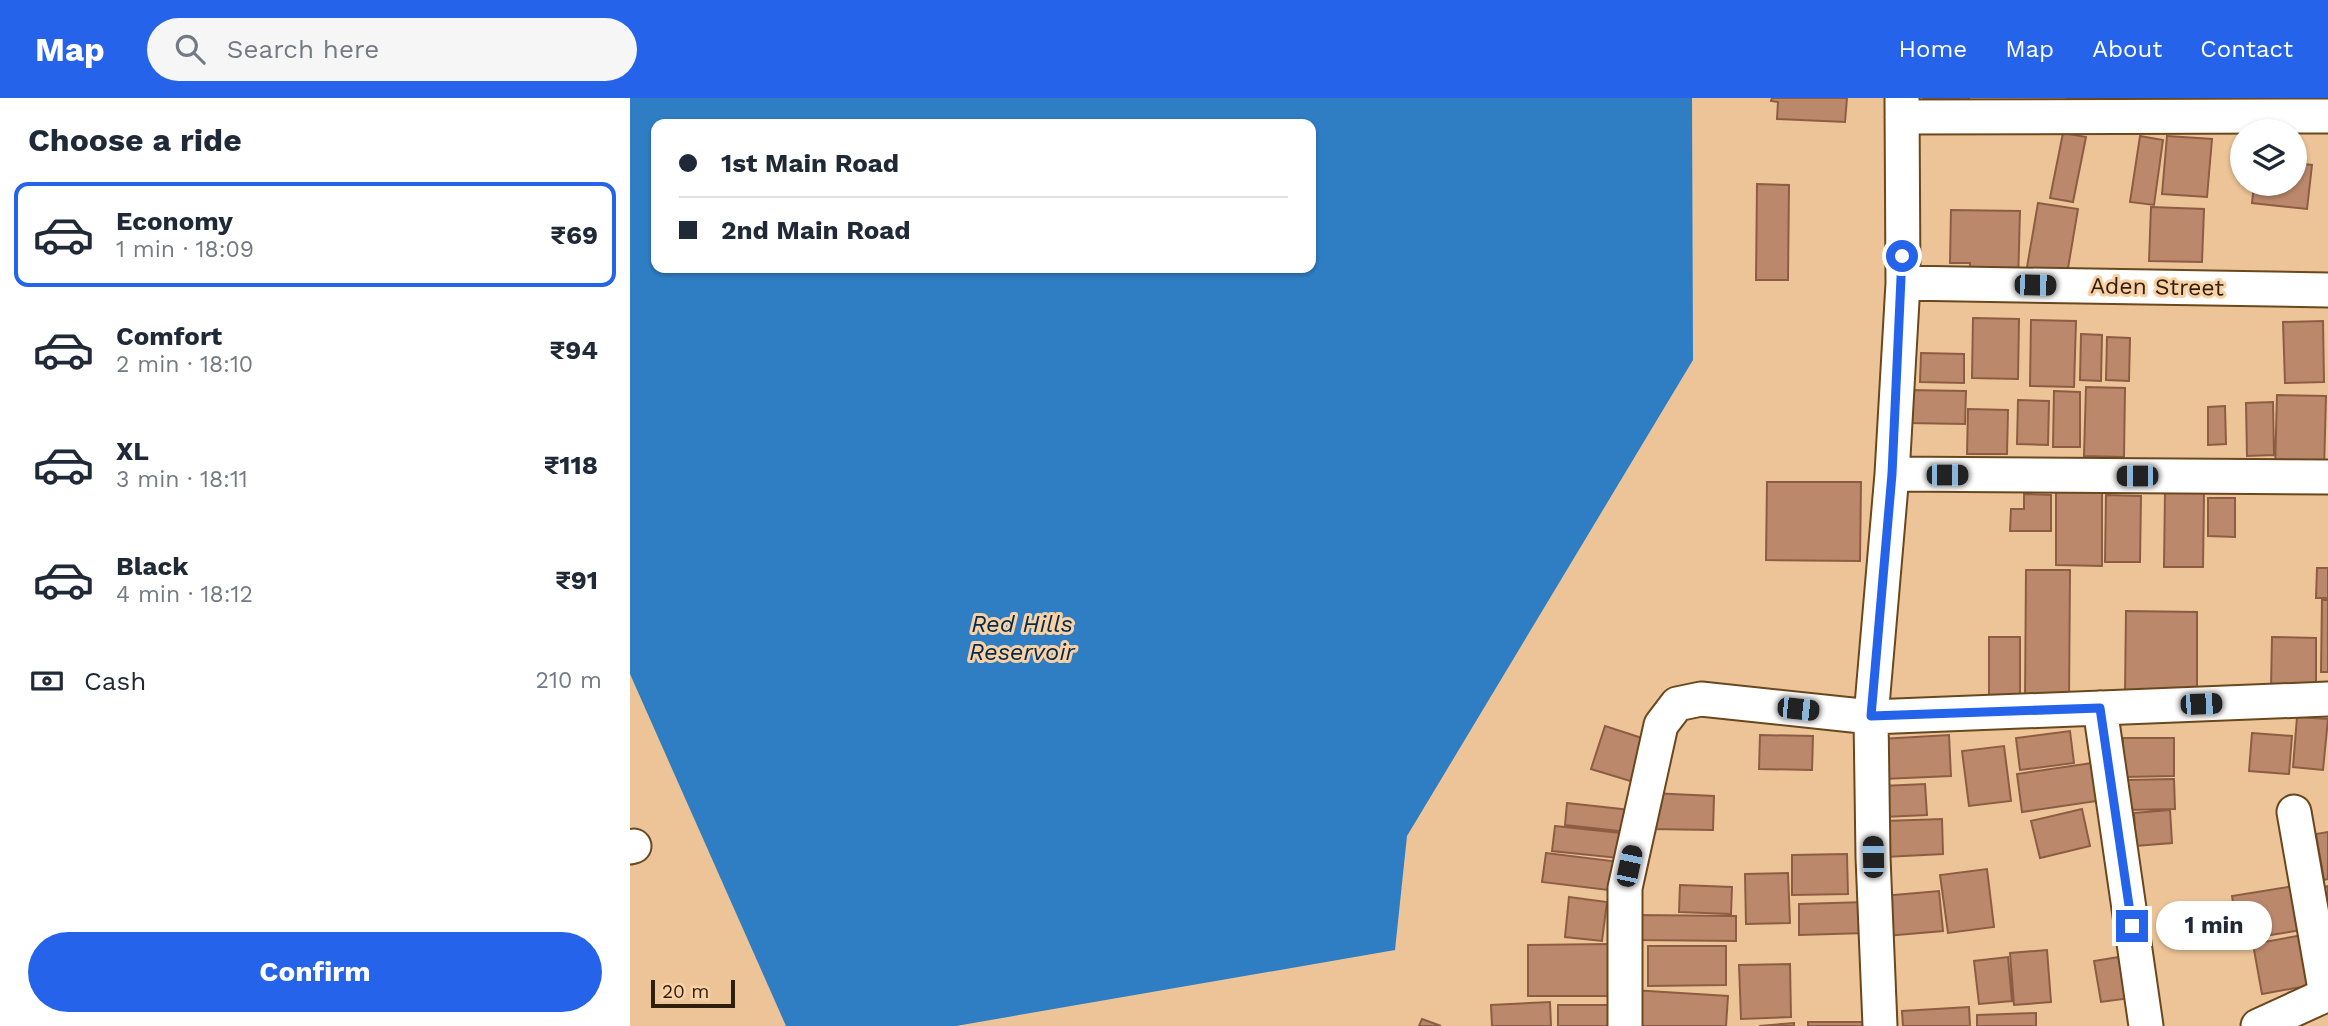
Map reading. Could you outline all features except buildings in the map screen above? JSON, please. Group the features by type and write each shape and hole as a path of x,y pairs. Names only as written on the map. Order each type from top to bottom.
{"street":[{"path":"1880,1026 1871,716 1892,474 1903,283 1902,108 2328,116"},
{"name":"Aden Street","path":"1903,283 2328,290"},
{"path":"1892,474 2328,477"},
{"path":"1626,1026 1625,888 1661,725 1677,704 1700,699 1871,716 2328,699"},
{"path":"2100,708 2146,1026"},
{"path":"2258,1026 2327,994 2294,812"}],"water":[{"name":"Red Hills Reservoir","path":"630,98 1692,98 1693,360 1407,836 1395,950 956,1026 786,1026 630,674"}],"route":[{"path":"1902,256 1903,283 1892,474 1871,716 2100,708 2132,926"}]}
